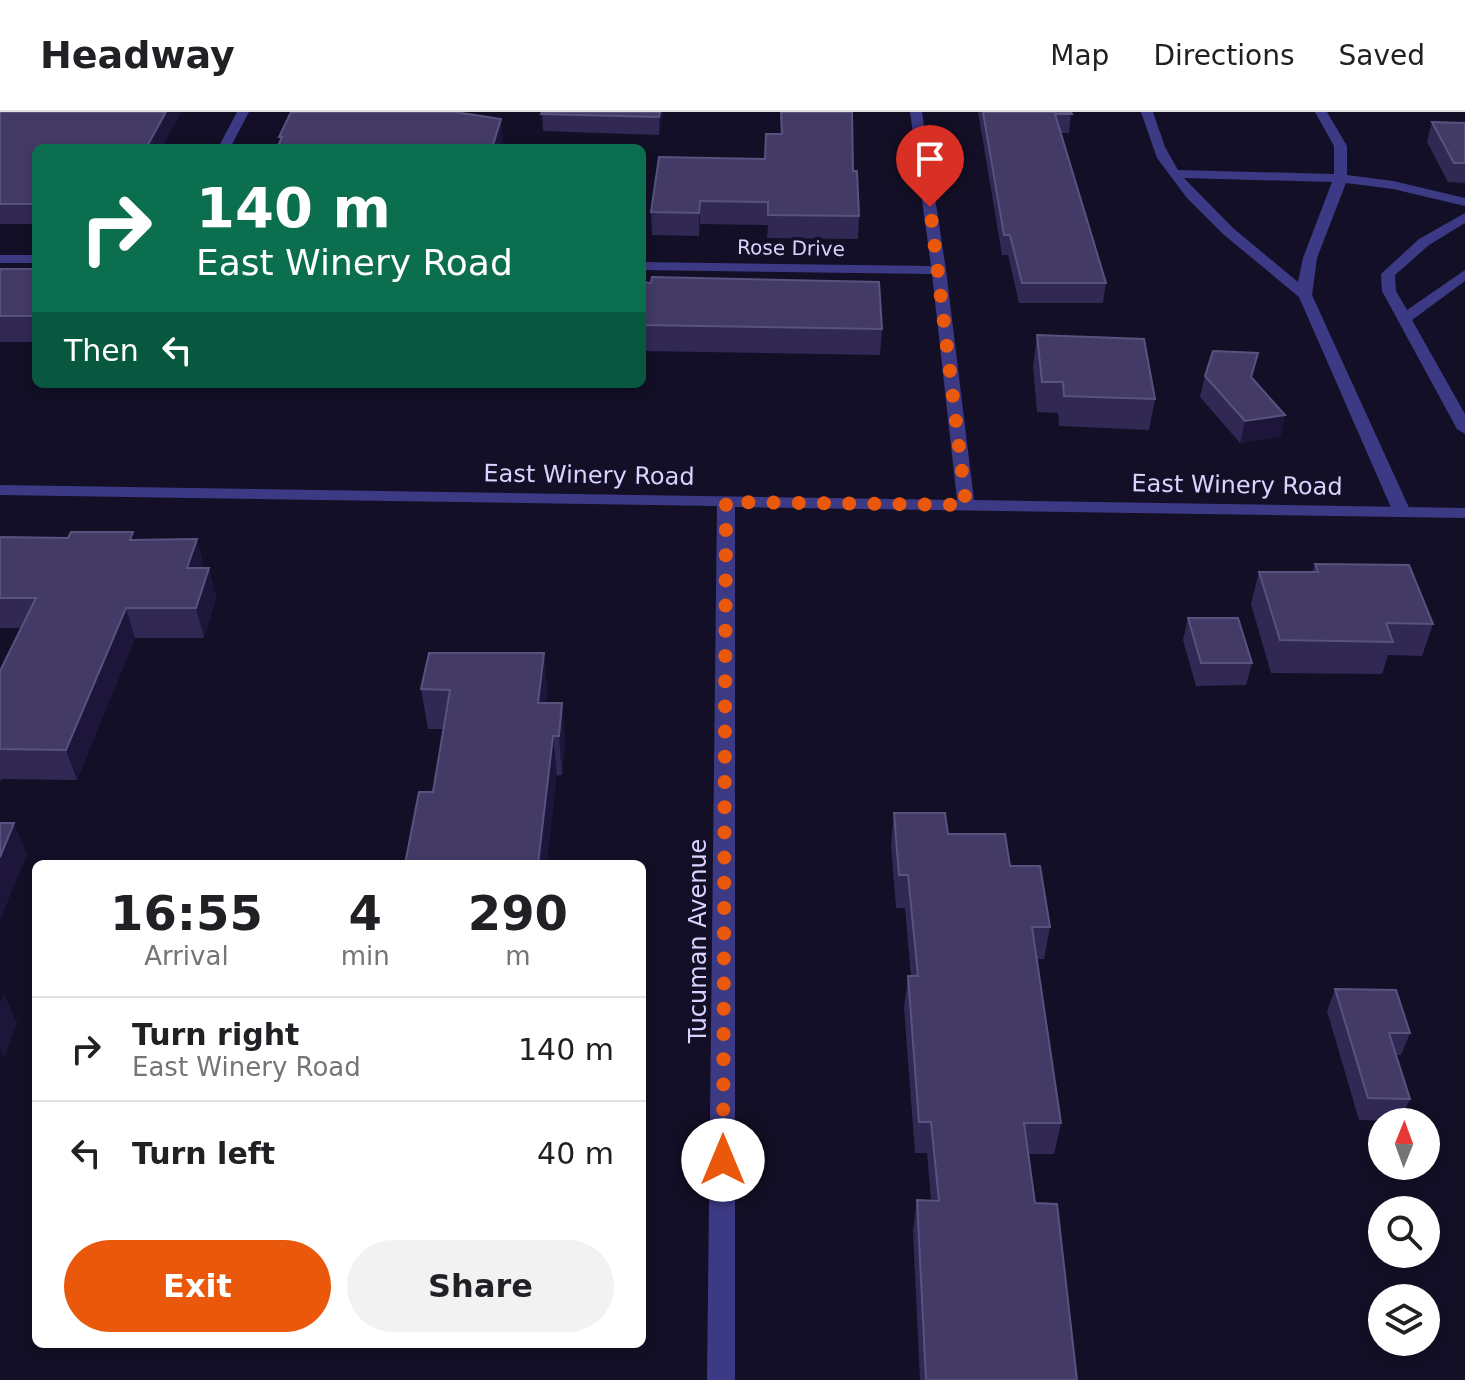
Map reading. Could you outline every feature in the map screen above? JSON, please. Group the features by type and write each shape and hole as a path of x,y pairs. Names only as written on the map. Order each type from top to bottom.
{"street":[{"path":"226,144 243,112"},
{"path":"916,112 939,270 966,505"},
{"path":"1147,112 1165,160 1175,174 1216,218 1305,295"},
{"path":"1321,112 1342,151 1339,176 1303,280 1305,295 1402,512"},
{"path":"1175,174 1339,176 1402,183 1465,202"},
{"path":"1465,217 1424,242 1388,274 1389,291 1465,429"},
{"path":"0,259 32,259"},
{"name":"Rose Drive","path":"646,266 939,270"},
{"path":"1404,319 1465,274"},
{"name":"East Winery Road","path":"0,490 1465,513"},
{"name":"Tucuman Avenue","path":"721,1380 726,502"}],"building":[{"path":"0,112 166,112 148,144 32,144 32,204 0,204"},
{"path":"291,112 455,112 501,119 493,144 279,144 282,137 279,137"},
{"path":"542,112 660,112 659,117"},
{"path":"781,112 852,112 853,171 857,171 859,216 768,215 768,202 700,201 699,213 651,212 659,157 765,159 766,134 782,134"},
{"path":"983,112 1071,112 1055,114 1106,283 1022,283 1010,235 1004,235"},
{"path":"1432,122 1465,123 1465,163 1454,163"},
{"path":"0,269 32,269 32,316 0,316"},
{"path":"652,277 879,282 882,329 646,325 646,282 651,283"},
{"path":"1037,335 1144,339 1155,399 1064,396 1063,382 1042,382"},
{"path":"1213,351 1258,353 1251,377 1285,415 1245,421 1205,376"},
{"path":"71,532 133,532 130,540 197,539 187,568 209,568 196,608 126,608 66,750 0,749 0,671 36,598 0,598 0,539 68,538"},
{"path":"1315,564 1409,565 1433,624 1386,623 1393,642 1280,640 1259,572 1318,572"},
{"path":"1188,618 1238,618 1252,663 1201,663"},
{"path":"429,653 544,653 538,703 562,703 559,736 553,736 538,860 406,860 419,792 433,792 450,690 421,689"},
{"path":"894,813 945,813 948,834 1005,834 1010,866 1040,866 1050,927 1032,927 1061,1123 1024,1123 1035,1203 1057,1204 1077,1380 926,1380 917,1200 939,1201 931,1122 919,1122 908,976 918,976 908,875 899,875"},
{"path":"0,823 14,823 0,857"},
{"path":"1335,989 1396,990 1410,1033 1389,1033 1410,1099 1368,1098"}],"route":[{"path":"723,1160 726,502 966,505 930,207"}]}
